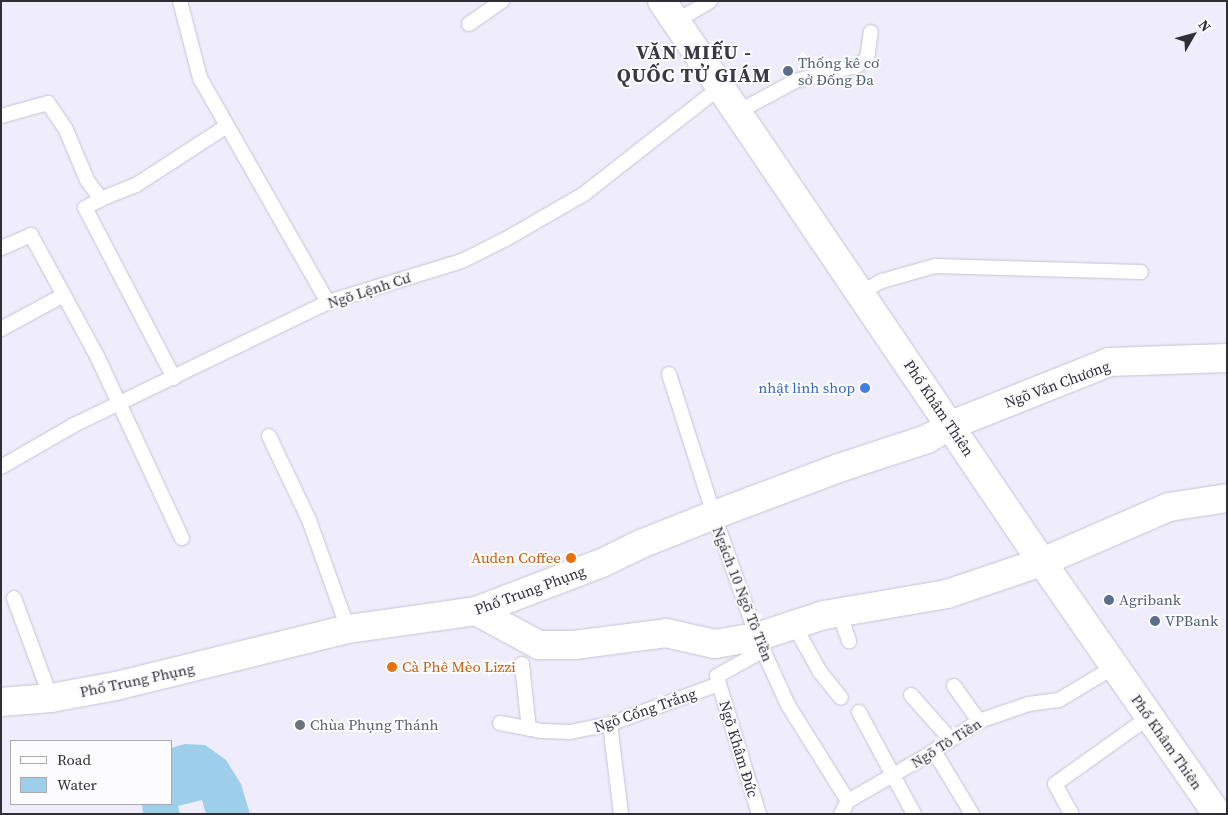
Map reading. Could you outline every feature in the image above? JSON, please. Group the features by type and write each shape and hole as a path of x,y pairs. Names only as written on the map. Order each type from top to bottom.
{"street":[{"name":"Phố Khâm Thiên","path":"668,11 951,425 1042,562 1217,814"},
{"name":"Ngõ Văn Chương","path":"951,425 1109,362 1227,358"},
{"name":"Phố Trung Phụng","path":"1,702 51,698 154,678 348,629 476,612 602,563 641,544 714,515 839,468 927,439 951,425"},
{"path":"476,612 539,645 574,644 666,633 715,644 757,637 794,624 839,612 947,594 1042,562 1169,507 1227,498"}],"lane":[{"path":"180,1 200,78 328,302"},
{"path":"469,24 502,1"},
{"path":"668,11 710,1"},
{"path":"736,113 795,80 856,66 867,59 871,32"},
{"name":"Ngõ Lệnh Cư","path":"1,468 74,425 328,302 462,261 506,239 584,194 719,88"},
{"path":"1,116 48,103 66,130 87,180 101,199"},
{"path":"174,378 85,208 101,199 136,185 227,126"},
{"path":"1,248 31,235 62,296 97,356 182,538"},
{"path":"860,292 882,281 934,266 1141,272"},
{"path":"1,329 62,296"},
{"name":"Ngách 10 Ngõ Tô Tiền","path":"669,374 714,515 757,637 788,705 848,801"},
{"path":"269,436 309,520 348,629"},
{"path":"14,598 51,698"},
{"path":"839,612 849,641"},
{"path":"794,624 820,672 841,698"},
{"path":"719,684 717,676 755,655 757,637"},
{"path":"522,664 529,729"},
{"name":"Ngõ Tô Tiền","path":"848,801 951,740 979,721 1029,704 1059,700 1114,667"},
{"name":"Ngõ Cống Trắng","path":"500,723 529,729 570,732 610,724 719,684"},
{"name":"Ngõ Khâm Đức","path":"719,684 758,814"},
{"path":"954,686 979,721"},
{"path":"911,695 951,740"},
{"path":"859,712 914,814"},
{"path":"1068,814 1070,813 1055,784 1150,717"},
{"path":"610,724 621,814"},
{"path":"934,750 972,814"},
{"path":"841,814 848,801"}],"water":[{"path":"185,744 205,745 226,760 241,784 250,814 206,814 202,800 178,806 180,814 143,814 142,805 172,805 172,748"}],"place":[{"name":"Thống kê cơ sở Đống Đa","path":"788,71"},
{"name":"nhật linh shop","path":"865,388"},
{"name":"Auden Coffee","path":"571,558"},
{"name":"Agribank","path":"1109,600"},
{"name":"VPBank","path":"1155,621"},
{"name":"Cà Phê Mèo Lizzi","path":"392,667"},
{"name":"Chùa Phụng Thánh","path":"300,725"}],"district":[{"name":"VĂN MIẾU - QUỐC TỬ GIÁM","path":"694,64"}]}
